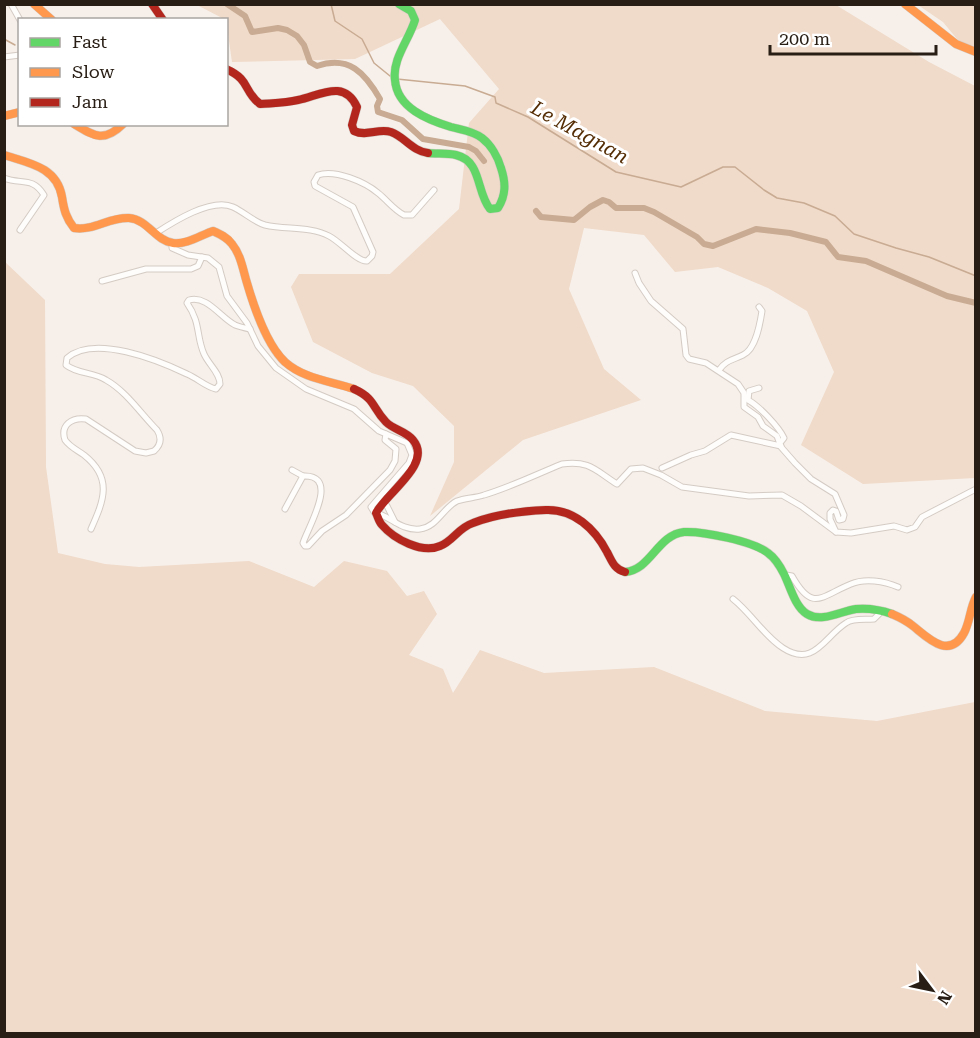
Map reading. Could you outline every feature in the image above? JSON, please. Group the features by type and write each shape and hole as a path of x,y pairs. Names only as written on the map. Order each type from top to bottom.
{"street":[{"path":"11,4 19,18"},
{"path":"34,4 50,18"},
{"path":"152,4 162,18"},
{"path":"228,70 243,77 253,98 260,104 297,100 326,91 336,90 346,93 353,98 357,107 352,125 354,131 365,135 386,131 393,133 420,152 468,160 476,171 479,195 493,210 500,207 506,188 503,173 489,146 482,138 418,113 404,101 396,90 395,62 415,20 411,11 399,4"},
{"path":"905,4 928,20 956,46 975,52"},
{"path":"78,126 95,136 105,138 113,135 121,126"},
{"path":"4,155 44,170 54,177 60,190 64,215 74,228 87,229 128,218 144,224 172,243 184,242 213,231 228,238 239,253 251,297 267,333 278,355 285,363 321,381 364,394 374,403 384,421 414,440 418,452 416,464 382,502 376,513"},
{"path":"156,233 189,214 210,207 226,205 264,225 325,234 341,243 360,261 367,261 373,252 357,213 347,203 315,186 314,182 318,175 332,174 365,185 404,215 412,215 434,190"},
{"path":"4,178 30,182 37,186 44,195 20,230"},
{"path":"172,243 172,248 177,251 208,258 219,267 227,296 250,329 258,346 276,368 306,389 354,409 374,427 407,443 412,455 405,469 372,504 372,510 383,527 410,543 428,549 441,546 460,529 473,523 532,511 558,510 574,515 584,523 599,541 614,566 624,572 635,571 668,538 685,532 760,547 774,556 786,575 800,607 810,615 819,617 858,609 879,610 899,617 935,643 950,645 959,640 965,632 975,597"},
{"path":"102,281 146,269 191,269 198,266 202,256"},
{"path":"635,273 651,301 683,329 688,359 706,363 738,384 744,393 744,408 758,417 764,426 777,436 795,463 811,479 835,494 844,515 843,519 839,520 836,512 833,510 830,513 830,519 836,532"},
{"path":"91,529 101,506 103,481 101,474 91,461 65,440 64,429 78,418 86,420 137,452 154,451 159,444 160,437 157,430 114,385 92,374 70,369 66,365 67,358 88,348 114,350 180,370 216,389 220,384 220,378 205,356 196,316 188,303 189,300 195,298 202,300 234,325 250,329"},
{"path":"719,370 726,362 747,353 752,347 761,319 762,311 759,307"},
{"path":"759,388 749,391 748,400 758,406 782,432 784,440 781,445"},
{"path":"292,470 303,477 316,479 321,488 316,511 304,540 306,547 322,531 346,515 393,465 396,449 385,440 386,434"},
{"path":"662,468 705,451 731,435 781,445"},
{"path":"376,513 386,515 407,528 422,529 431,525 456,502 484,495 562,464 576,462 585,463 617,483 637,467 662,475 682,487 749,496 779,494 801,506 836,532 851,533 894,526 907,530 915,527 922,517 975,489"},
{"path":"285,509 303,477"},
{"path":"388,495 392,514"},
{"path":"382,502 387,506 396,523"},
{"path":"786,575 792,576 804,595 813,598 830,596 850,584 864,581 890,583 898,587"},
{"path":"733,599 782,648 803,655 817,650 848,622 874,619 879,614 879,610"}],"shaded area":[{"path":"197,5 836,5 929,62 975,86 975,478 863,484 801,445 834,372 807,311 768,288 718,267 675,272 644,235 584,228 569,289 604,369 641,400 523,440 430,516 454,462 454,426 413,386 372,373 313,342 291,287 299,274 390,274 459,209 469,123 499,89 440,19 355,59 232,62 228,18 222,18"},
{"path":"918,5 975,5 975,46 962,45 943,22"},
{"path":"4,261 45,300 46,467 58,553 105,564 139,567 249,561 314,587 344,561 387,571 407,596 424,591 437,614 409,655 443,669 453,693 480,650 544,673 654,667 765,711 877,721 975,702 975,1033 5,1033"}],"waterway":[{"path":"227,4 245,16 252,32 278,28 297,36 304,45 310,62 317,66 338,63 347,65 362,74 380,99 377,106 378,112 402,120 423,139 469,147 476,151 484,161"},
{"name":"Le Magnan","path":"331,4 335,21 362,39 374,63 390,76"},
{"path":"4,39 15,45"},
{"name":"Le Magnan","path":"397,79 465,86 495,97 496,103 528,117 616,172 681,187 723,167 735,167 777,198 804,203 835,216 854,234 929,257 976,276"},
{"path":"536,211 541,217 574,220 603,200 616,208 644,208 697,237 704,244 713,246 756,229 790,233 826,242 838,257 866,261 947,296 976,303"}],"traffic: fast":[{"path":"399,4 411,11 415,20 398,57 395,72 397,90 401,98 415,111 442,124 475,134 488,144 498,160 504,179 504,194 498,208 490,209 474,170 464,158 453,154 428,153"},
{"path":"625,572 641,565 675,534 692,532 715,535 740,541 771,555 782,571 796,601 807,614 825,617 861,609 892,614"}],"traffic: slow":[{"path":"34,4 50,18"},
{"path":"905,4 956,44 976,52"},
{"path":"4,116 18,112"},
{"path":"77,126 99,136 110,134 121,126"},
{"path":"4,155 32,164 54,179 59,187 66,214 74,228 88,228 129,218 141,222 161,238 173,243 188,241 213,231 223,236 238,253 257,314 278,355 292,368 318,379 354,389"},
{"path":"892,614 908,622 932,641 945,646 952,645 964,633 976,597"}],"traffic: jam":[{"path":"152,4 162,18"},
{"path":"228,70 243,81 251,95 260,104 293,101 331,91 346,93 357,107 352,125 354,131 359,133 391,132 417,150 428,153"},
{"path":"354,389 370,400 386,422 410,437 418,449 413,468 376,513 381,524 401,540 417,547 433,548 445,544 468,525 482,520 518,512 556,511 566,513 590,528 614,564 625,572"}]}
